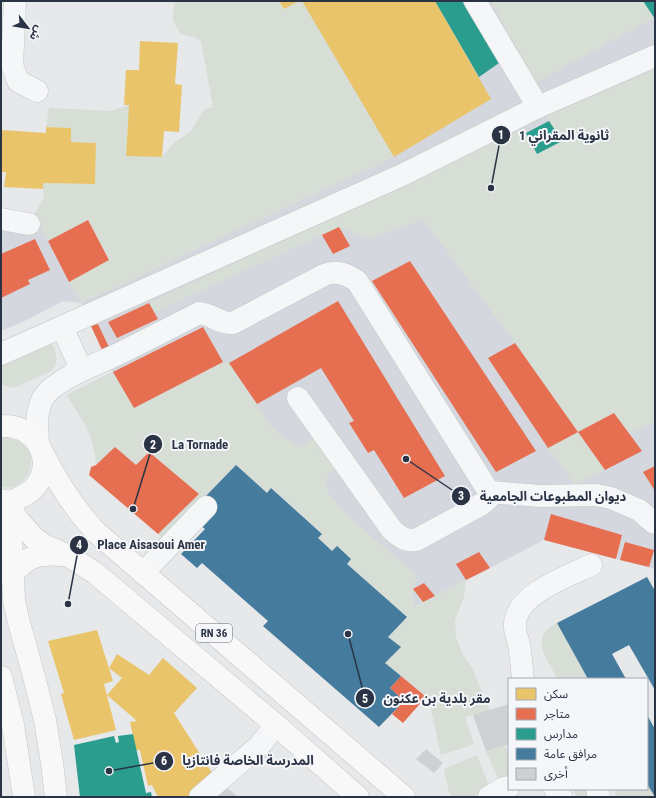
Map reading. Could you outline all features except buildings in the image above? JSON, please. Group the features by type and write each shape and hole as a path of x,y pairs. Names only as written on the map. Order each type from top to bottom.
{"main road":[{"name":"RN 36","path":"1,416 11,427 31,434 41,449 67,497 81,517 97,533 404,797"},
{"path":"41,449 44,466 41,478 35,487 26,495 4,501 11,539 12,575 18,619 45,720 56,797"},
{"name":"RN 36","path":"4,501 34,538 95,573 276,725 358,797"},
{"name":"RN 36","path":"12,575 26,560 36,556 45,554 66,555"},
{"path":"1,677 13,725 24,797"}],"street":[{"path":"15,1 12,65 18,81 36,91"},
{"path":"475,1 538,107"},
{"path":"1,354 402,175 538,107 655,56"},
{"path":"1,219 29,224"},
{"path":"41,449 37,427 38,410 46,394 54,387 72,376 200,313 207,314 225,324 234,323 332,272 341,273 357,281 489,492 489,498 482,504 416,540 400,538 392,530 298,398"},
{"path":"62,327 77,360 78,367 72,376"},
{"path":"489,492 540,496 596,495 611,498 639,510 654,523"},
{"path":"143,573 206,507"},
{"path":"523,678 515,624 518,614 527,600 541,589 591,565"},
{"path":"519,646 539,678"},
{"path":"200,797 259,746 276,725"},
{"path":"489,797 508,787"}],"shaded area":[{"path":"175,1 279,1 284,9 299,1 302,1 394,157 81,303 69,282 109,260 88,221 48,241 34,215 44,197 43,183 95,184 96,143 71,142 71,128 46,127 49,108 111,111 129,105 126,155 162,157 174,143 190,132 205,109 213,107 201,41 194,37 181,34 178,30 173,19"},
{"path":"302,1 655,1 655,569 544,540 414,607 426,697 385,663 401,647 388,637 406,616 347,564 337,546 332,551 318,538 322,533 272,488 267,493 236,465 204,498 158,534 199,493 149,452 136,465 115,447 96,465 91,436 67,395 112,372 107,359 109,346 98,324 91,326 81,303 393,157","holes":["149,303 158,319 117,338 108,322"]},
{"path":"491,1 643,1 654,18 535,83"},
{"path":"655,68 655,421 630,434 614,413 578,432 605,470 575,485 548,448 577,432 515,343 423,219 370,239 339,227 155,312 149,303 523,128 538,154 562,141 546,116 649,72"},
{"path":"1,209 34,215 81,303 63,301 27,320 1,331"},
{"path":"49,344 54,346 56,356 54,368 51,371 14,388 1,385 1,366"},
{"path":"223,362 229,363 270,424 280,435 301,447 317,436 339,465 328,476 326,481 329,494 354,521 416,575 416,581 413,587 414,606 466,580 464,597 455,620 456,637 463,655 472,668 490,710 465,717 474,744 441,755 429,700 385,663 401,647 388,637 406,616 347,564 337,546 332,551 318,538 322,533 272,488 267,493 236,465 164,539 158,534 199,494 149,452 136,465 115,447 96,465 93,445 87,428 67,395 113,372 134,408"},
{"path":"6,437 19,441 27,448 30,457 30,466 27,475 21,483 12,487 1,487 1,438"},
{"path":"557,623 587,678 557,678 542,649 543,635 548,629"},
{"path":"505,745 508,754 508,777 499,781 486,751"},
{"path":"477,755 489,786 474,797 453,797 449,793 444,769"},
{"path":"648,786 654,797 617,797 614,790 648,790"},
{"path":"573,790 586,790 588,794 588,797 577,797"}],"place":[{"name":"ثانوية المقراني 1","path":"491,188"},
{"name":"ديوان المطبوعات الجامعية","path":"406,459"},
{"name":"La Tornade","path":"133,509"},
{"name":"Place Aisasoui Amer","path":"68,604"},
{"name":"مقر بلدية بن عكنون","path":"348,634"},
{"name":"المدرسة الخاصة فانتازيا","path":"109,771"}]}
